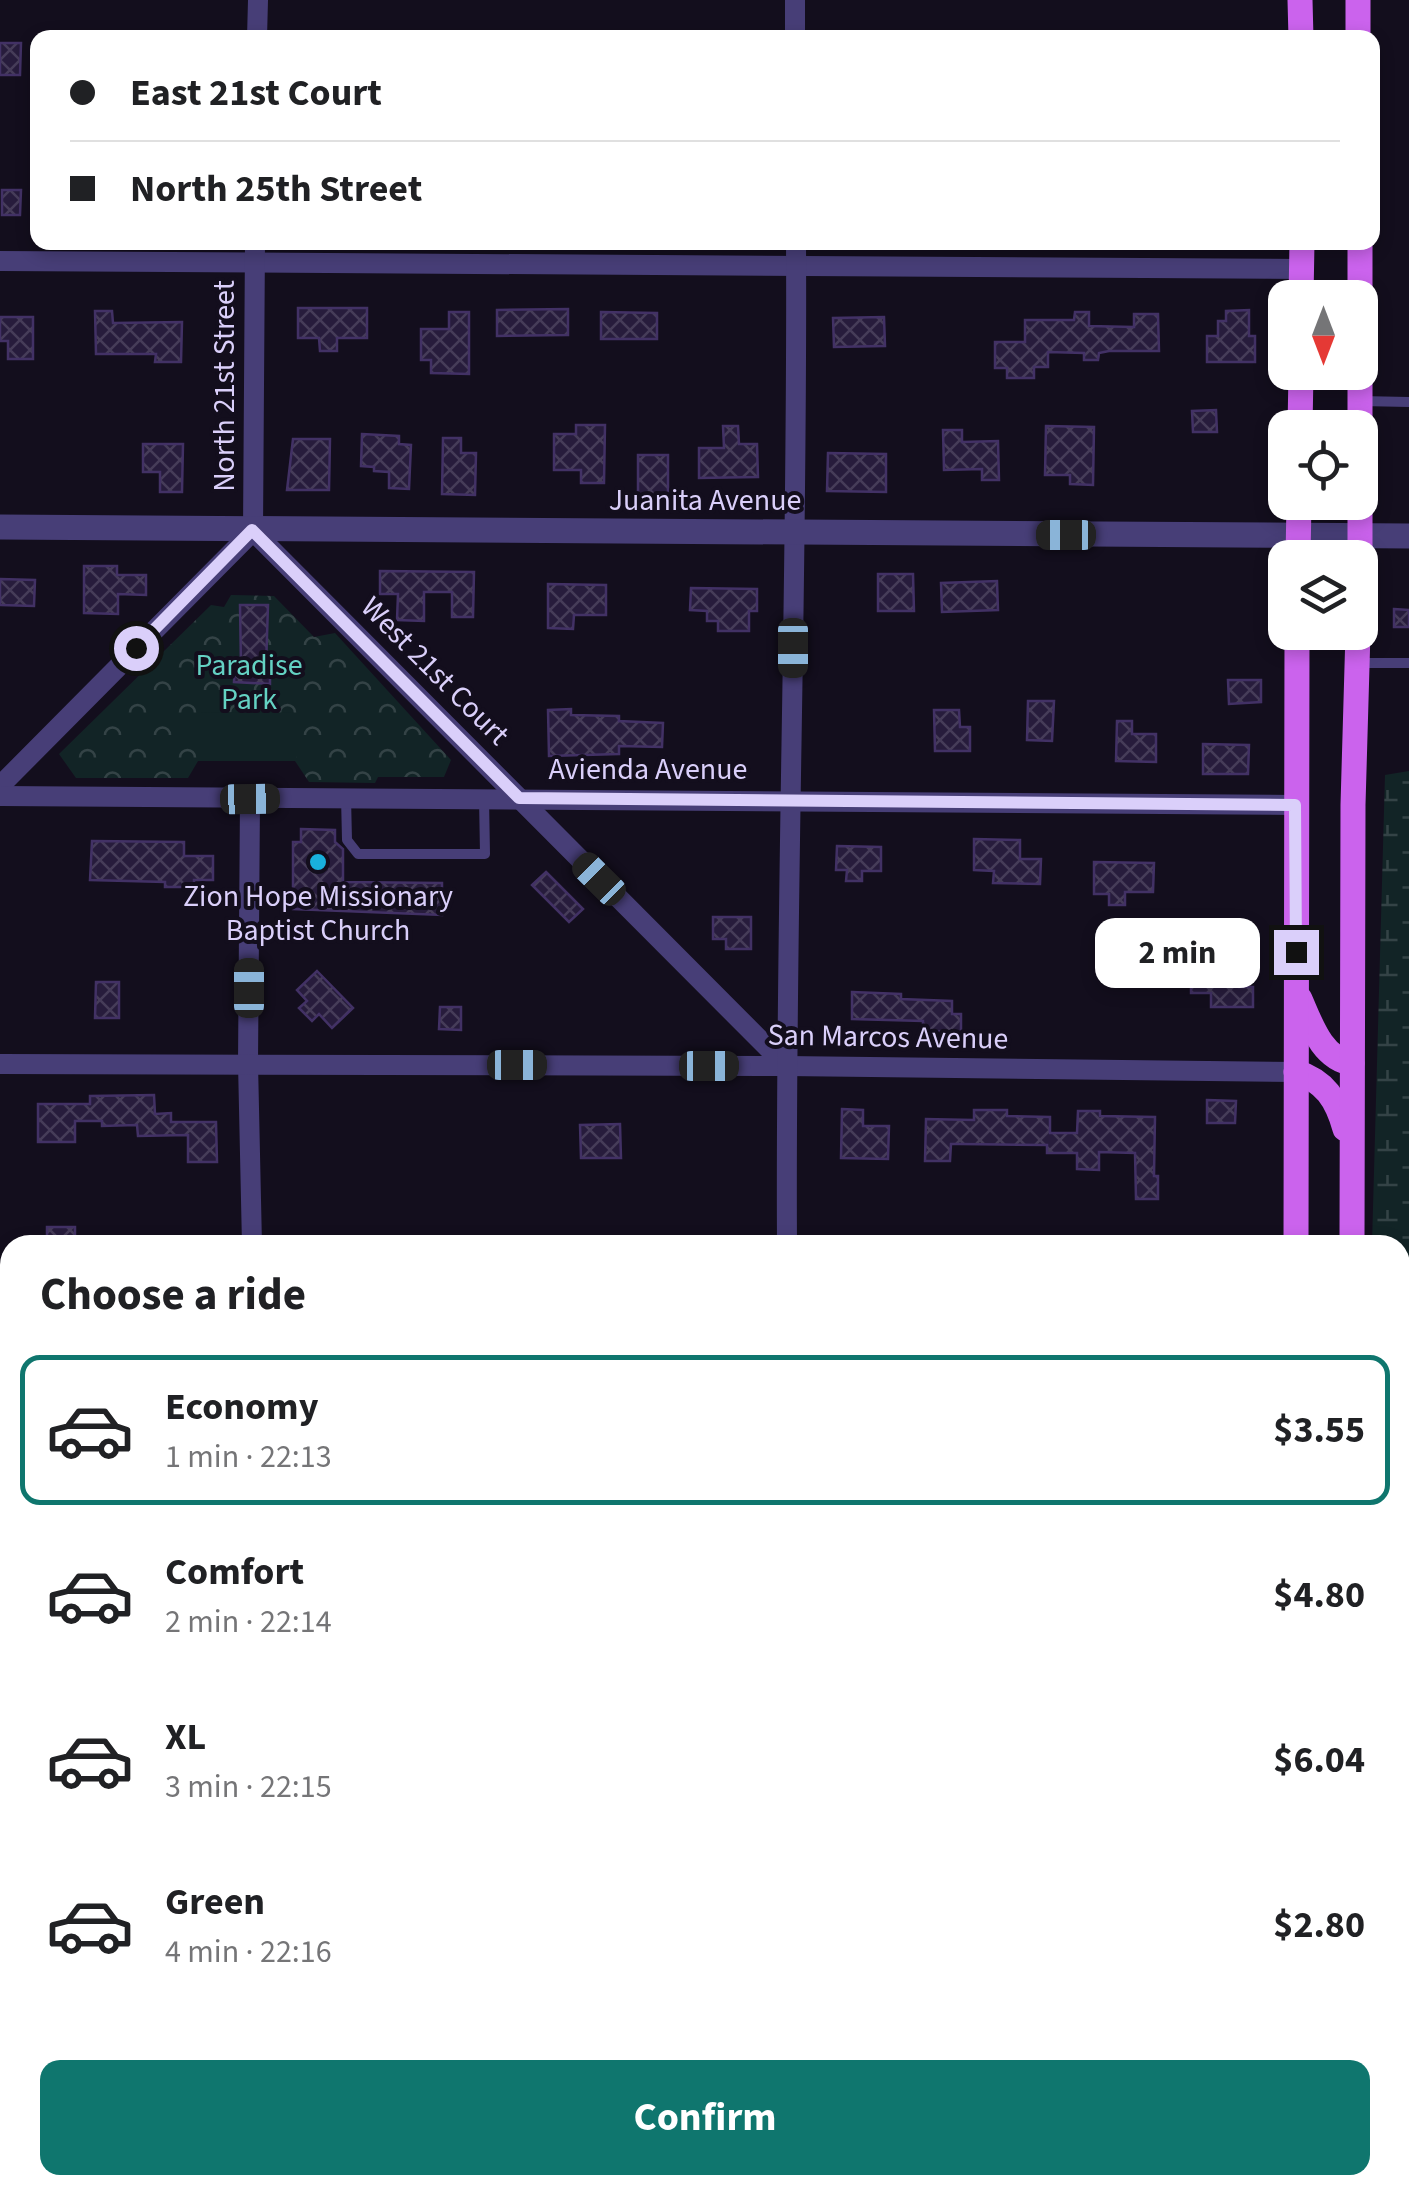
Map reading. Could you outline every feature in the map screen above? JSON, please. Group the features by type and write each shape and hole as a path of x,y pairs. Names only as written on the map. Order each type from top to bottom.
{"main road":[{"path":"1300,0 1300,30"},
{"path":"1358,0 1358,30"},
{"path":"1360,250 1360,280"},
{"path":"1360,390 1360,540"},
{"path":"1296,1235 1297,650"},
{"path":"1352,1235 1357,650"},
{"path":"1296,990 1326,1050 1339,1061 1352,1063"},
{"path":"1296,1072 1318,1079 1334,1098 1351,1152"}],"street":[{"path":"258,0 258,30"},
{"path":"795,0 795,30"},
{"name":"North 21st Street","path":"252,530 255,250"},
{"path":"787,1235 796,250"},
{"path":"0,261 796,266 1302,256"},
{"name":"Juanita Avenue","path":"0,528 794,533 1268,546"},
{"path":"0,786 252,530"},
{"name":"West 21st Court","path":"252,530 786,1066"},
{"name":"Juanita Avenue","path":"1378,543 1409,536"},
{"name":"Avienda Avenue","path":"0,796 1295,805"},
{"path":"250,799 248,1064 252,1235"},
{"name":"San Marcos Avenue","path":"0,1064 1296,1072"}],"lane":[{"path":"1360,401 1409,402"},
{"path":"1357,663 1409,663"},
{"path":"346,798 347,840 358,854 484,854 484,798"}],"green space":[{"name":"Paradise Park","path":"231,595 274,596 314,637 335,633 451,760 444,777 378,777 375,783 309,782 295,761 198,761 188,778 76,778 59,754 211,605 224,607"},
{"path":"197,712 296,713 296,761 197,761"},
{"path":"1409,771 1409,1235 1372,1235 1385,775"}],"building":[{"path":"0,43 21,43 20,75 0,75"},
{"path":"2,190 21,190 20,215 2,215"},
{"path":"298,308 367,308 367,338 337,338 337,351 320,351 319,338 298,338"},
{"path":"568,309 568,335 497,336 497,310"},
{"path":"1249,310 1255,362 1207,362 1207,336 1218,336 1218,321 1226,321 1226,311"},
{"path":"95,311 112,311 113,323 182,322 181,362 155,362 156,354 96,354"},
{"path":"449,312 469,312 469,374 431,373 431,360 421,360 421,329 449,329"},
{"path":"601,312 657,313 657,339 601,339"},
{"path":"1075,312 1089,312 1089,326 1134,327 1134,314 1158,314 1159,351 1109,351 1099,353 1098,360 1084,360 1084,353 1048,352 1048,367 1034,367 1034,378 1007,378 1007,368 995,368 995,342 1025,342 1025,320 1074,320"},
{"path":"0,317 33,317 33,359 8,359 8,341 0,341"},
{"path":"884,317 885,346 834,347 833,318"},
{"path":"1216,410 1217,432 1193,432 1192,411"},
{"path":"576,425 605,425 604,483 581,483 581,470 554,470 554,434 576,434"},
{"path":"723,426 738,426 739,444 757,444 758,477 699,478 699,448 724,448"},
{"path":"1046,426 1094,427 1093,485 1070,484 1070,475 1045,475"},
{"path":"943,430 962,430 962,442 998,441 999,480 982,480 982,469 944,470"},
{"path":"362,434 399,436 399,444 411,445 409,489 389,488 389,472 361,466"},
{"path":"443,438 461,438 461,453 476,453 475,495 442,494"},
{"path":"293,439 330,439 329,490 287,490"},
{"path":"143,444 183,444 182,492 160,492 160,472 143,472"},
{"path":"828,453 886,454 886,492 827,491"},
{"path":"638,455 668,455 668,495 638,494"},
{"path":"84,566 117,566 117,575 146,575 146,595 118,594 118,614 84,613"},
{"path":"380,571 474,572 473,617 452,617 452,592 424,592 424,621 397,620 398,594 380,594"},
{"path":"878,574 913,574 914,611 878,611"},
{"path":"0,579 35,580 34,606 0,605"},
{"path":"997,581 998,610 942,612 941,583"},
{"path":"548,584 606,585 606,615 574,615 573,629 548,628"},
{"path":"691,588 757,589 757,611 749,611 749,631 718,631 718,621 707,621 707,611 690,610"},
{"path":"240,605 268,605 266,668 270,668 270,684 234,682 235,666 241,667"},
{"path":"1394,609 1409,610 1409,627 1394,627"},
{"path":"1228,680 1261,680 1261,702 1229,704"},
{"path":"1028,701 1054,701 1052,741 1027,740"},
{"path":"571,709 571,715 619,716 619,721 663,723 662,747 619,746 619,754 549,756 548,710"},
{"path":"934,710 959,710 960,727 970,727 970,751 935,751"},
{"path":"1117,721 1132,721 1132,734 1156,734 1156,762 1116,761"},
{"path":"1203,744 1249,745 1248,774 1203,774"},
{"name":"Zion Hope Missionary Baptist Church","path":"301,829 335,830 335,842 343,849 343,882 442,883 442,915 293,909 293,842 301,842"},
{"path":"974,839 1020,840 1020,859 1041,859 1040,884 993,883 994,871 974,870"},
{"path":"92,841 184,842 184,856 213,856 213,880 194,880 194,887 165,887 165,882 90,880"},
{"path":"837,846 881,847 881,871 862,871 862,881 846,881 847,870 836,870"},
{"path":"1094,862 1154,863 1153,892 1125,892 1125,905 1109,905 1109,894 1094,894"},
{"path":"546,872 583,909 569,922 532,885"},
{"path":"713,917 751,917 751,949 726,949 726,939 713,939"},
{"path":"1211,961 1239,961 1239,987 1253,987 1253,1007 1211,1007 1211,993 1191,993 1191,973 1211,973"},
{"path":"317,971 353,1008 332,1028 319,1014 312,1021 299,1008 307,1001 297,990"},
{"path":"96,982 119,982 119,1018 95,1018"},
{"path":"852,992 952,1001 952,1014 961,1014 961,1032 923,1031 923,1021 852,1019"},
{"path":"440,1007 461,1007 461,1030 439,1029"},
{"path":"154,1095 155,1114 171,1113 171,1122 216,1122 217,1162 188,1162 188,1135 138,1136 137,1125 102,1126 102,1121 75,1121 75,1142 38,1142 38,1104 90,1104 90,1096"},
{"path":"1207,1100 1236,1101 1235,1123 1207,1123"},
{"path":"842,1109 863,1110 863,1126 889,1126 888,1159 841,1158"},
{"path":"974,1110 1007,1110 1007,1116 1050,1117 1050,1133 1077,1133 1078,1111 1100,1111 1100,1116 1155,1117 1154,1176 1158,1176 1158,1199 1136,1199 1135,1153 1099,1152 1099,1170 1077,1169 1077,1153 1047,1153 1047,1145 951,1144 950,1161 925,1161 926,1119 974,1120"},
{"path":"620,1124 621,1158 581,1158 580,1125"},
{"path":"47,1227 75,1227 75,1235 47,1235"}],"place":[{"name":"Zion Hope Missionary Baptist Church","path":"318,862"}],"route":[{"path":"136,648 252,530 519,798 1295,805 1296,952"}]}
